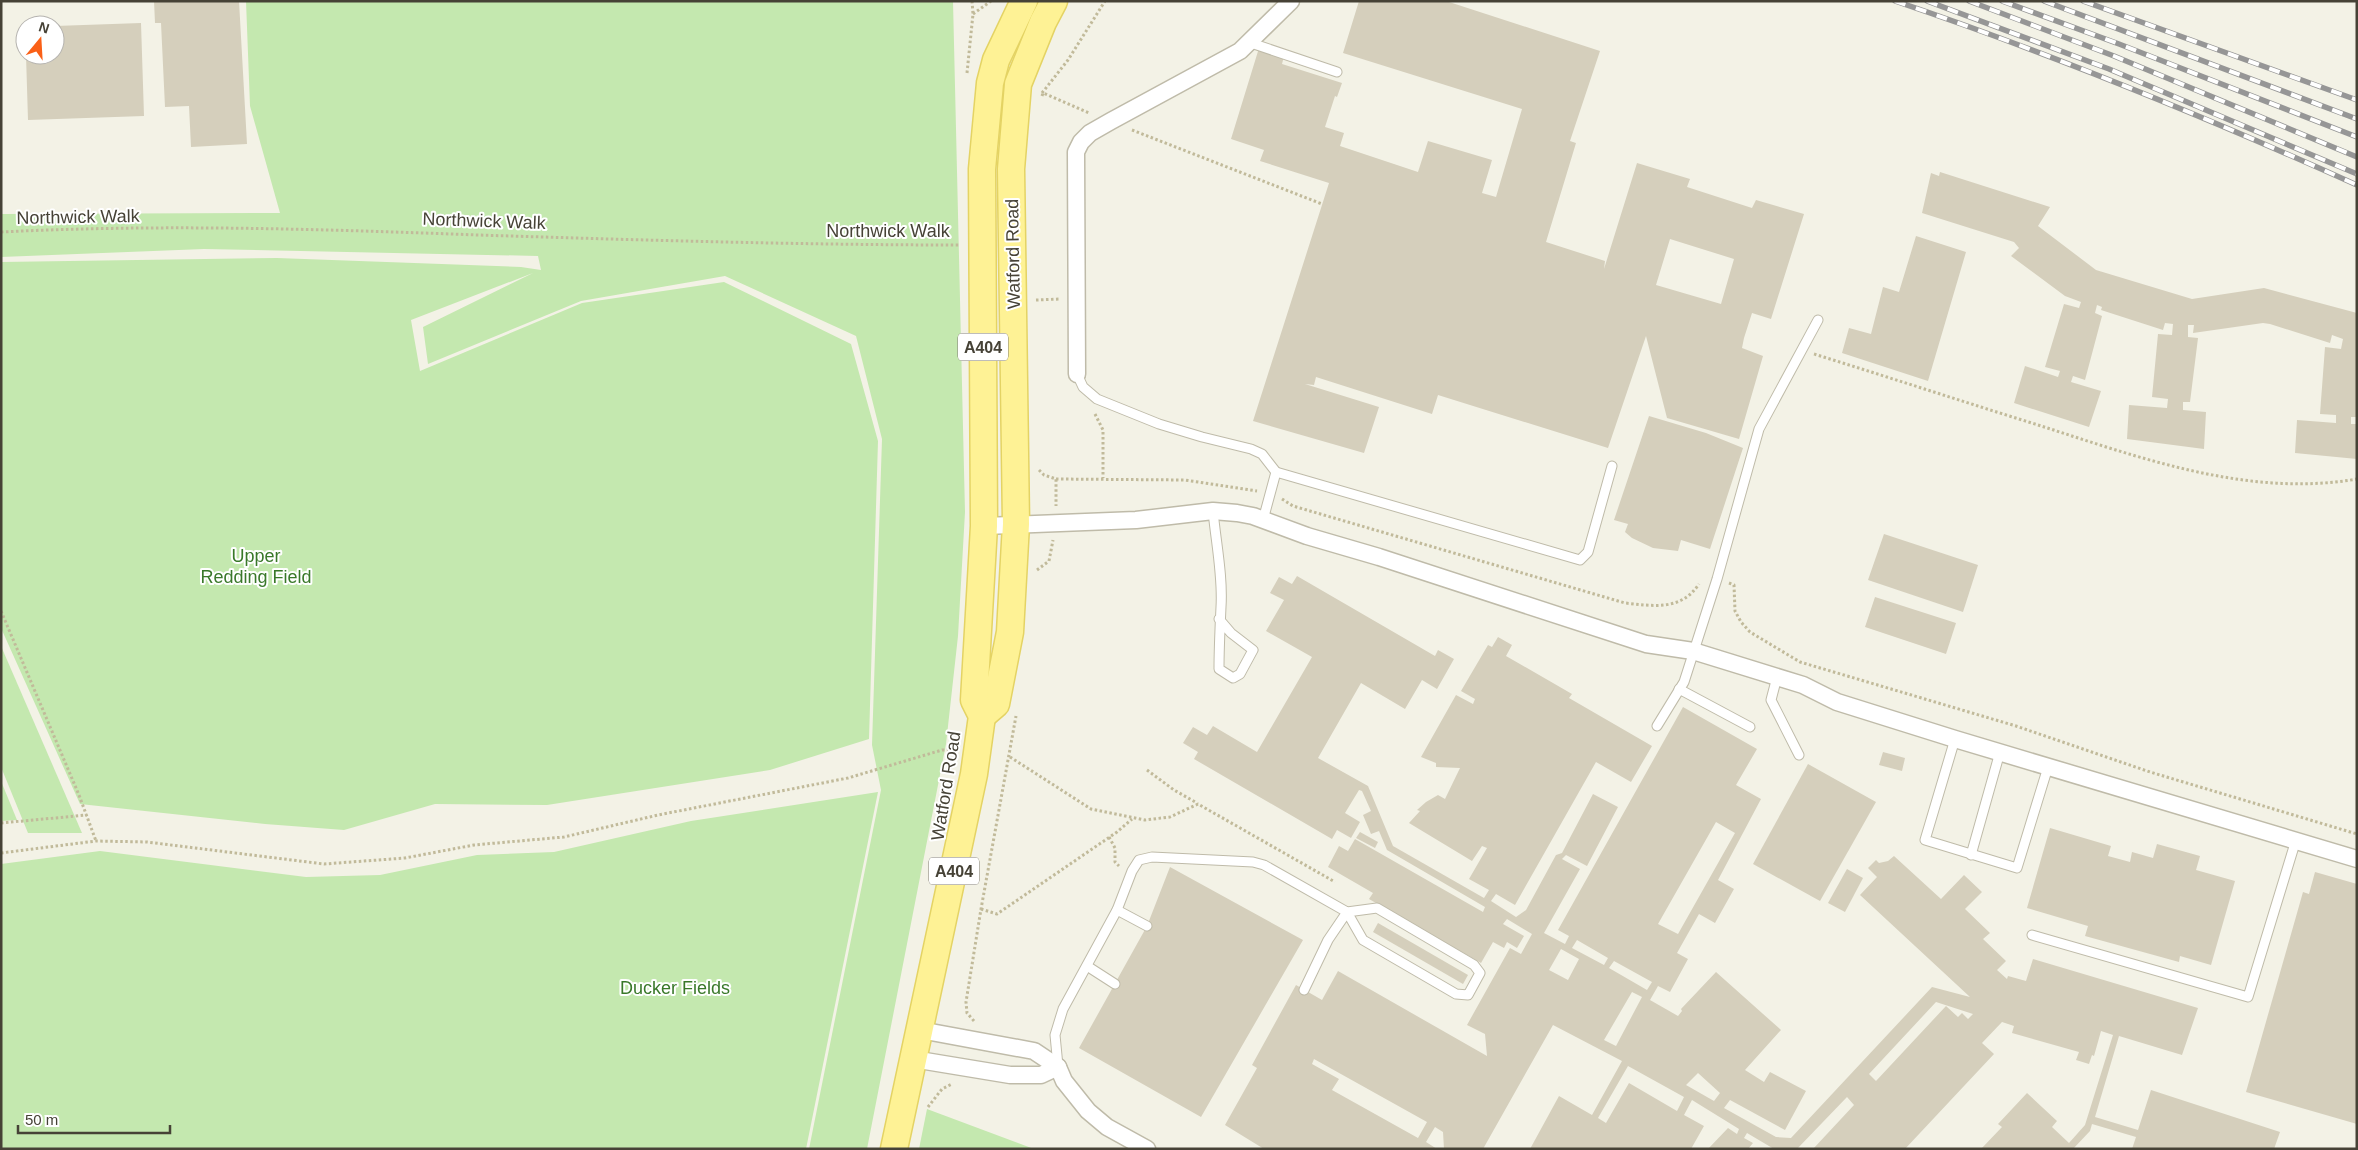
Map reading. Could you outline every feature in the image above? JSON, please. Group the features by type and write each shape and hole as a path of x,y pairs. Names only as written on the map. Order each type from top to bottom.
{"main road":[{"name":"Watford Road","path":"982,716 974,700 984,526 982,169 990,83 996,60 1024,1"},
{"name":"Watford Road","path":"894,1149 920,1030 965,751 982,716 996,704 1010,632 1016,524 1011,169 1018,84 1042,22 1054,1"}],"street":[{"path":"1077,374 1076,152 1081,142 1090,133 1110,121 1240,50 1291,1"},
{"path":"984,526 1136,520 1213,512 1237,512 1646,644 1693,651 1803,685 1837,702 2357,859"},
{"path":"920,1030 1034,1051 1058,1067 1064,1081 1088,1111 1107,1127 1147,1149"},
{"path":"914,1059 1010,1075 1041,1076 1058,1067"}],"lane":[{"path":"1250,42 1337,72"},
{"path":"1657,726 1684,682 1717,579 1759,429 1818,320"},
{"path":"1077,374 1083,387 1097,399 1159,424 1251,449 1262,454 1276,472 1580,560 1588,552 1612,466"},
{"path":"1263,520 1276,472"},
{"path":"1213,512 1220,582 1219,619 1219,669 1232,678 1240,674 1253,650 1231,633 1219,619"},
{"path":"1777,677 1771,700 1798,755"},
{"path":"1679,689 1750,727"},
{"path":"1956,739 1925,840 2018,868 2048,766"},
{"path":"1971,854 2000,752"},
{"path":"2032,935 2248,997 2296,840"},
{"path":"1058,1067 1055,1035 1063,1009 1117,910 1129,878 1139,860 1152,857 1254,862 1264,865 1347,912 1363,940 1456,994 1468,995 1480,973 1474,965 1376,908 1347,912 1328,940 1304,990"},
{"path":"1117,910 1147,926"},
{"path":"1087,966 1115,984"}],"path":[{"path":"970,40 973,14 972,1"},
{"path":"973,14 991,1"},
{"path":"1106,1 1068,60 1044,91 1110,121 1322,204"},
{"name":"Northwick Walk","path":"1,232 267,228 623,240 965,245"},
{"path":"1803,350 2145,460 2239,481 2331,484 2357,479"},
{"path":"1097,399 1094,412 1100,420 1103,430 1103,478"},
{"path":"1056,479 1185,480 1257,491"},
{"path":"1280,498 1293,506 1625,603 1653,605 1682,602 1691,596 1704,575 1717,579 1734,585 1735,611 1750,632 1800,662 2016,726 2150,772 2357,834"},
{"path":"1,611 87,815 96,841"},
{"name":"Watford Road","path":"952,756 965,751 954,741"},
{"path":"1,853 96,841 147,842 324,864 405,858 474,845 564,837 658,815 848,778 942,750 965,751"},
{"path":"1010,756 1091,809 1145,820 1170,817 1198,804"},
{"path":"1147,770 1174,790 1335,882"},
{"path":"1,823 87,815"},
{"path":"982,1022 973,1021 967,1013 966,1002 980,911 997,914 1109,838 1132,818"},
{"path":"1109,838 1115,848 1115,862 1129,878"},
{"path":"926,1115 928,1106 934,1097 942,1089 954,1083 954,1078"}],"green space":[{"name":"Upper Redding Field","path":"246,1 953,1 965,512 958,636 946,744 867,1149 809,1149 881,790 872,745 882,439 856,336 725,276 581,301 428,364 423,327 533,273 411,320 420,371 582,303 724,282 851,344 878,441 869,739 770,770 547,805 435,804 344,830 265,824 80,804 1,628 1,262 277,258 521,267 541,270 538,256 204,249 1,257 1,214 280,213 250,106"},
{"path":"1,646 82,833 28,833 1,767"},
{"path":"1,781 17,820 1,821"},
{"name":"Ducker Fields","path":"878,792 806,1149 1,1149 1,864 100,851 306,877 380,875 477,855 554,852 691,821"},
{"path":"927,1109 1034,1149 919,1149"}],"building":[{"path":"154,1 239,1 247,144 191,147 189,106 165,107 161,23 155,23"},
{"path":"1359,1 1446,1 1600,51 1570,141 1576,143 1546,242 1605,261 1604,269 1637,163 1690,179 1687,187 1752,208 1756,200 1804,214 1771,319 1752,313 1744,338 1742,348 1763,356 1739,439 1667,418 1646,336 1608,448 1438,395 1432,414 1316,377 1314,385 1305,384 1379,407 1364,453 1253,421 1329,183 1260,161 1264,150 1231,139 1259,48 1284,56 1282,64 1342,83 1337,97 1335,96 1325,127 1344,133 1340,146 1418,172 1428,141 1492,160 1482,193 1496,197 1522,109 1343,53","holes":["1670,239 1734,259 1721,304 1656,285"]},
{"path":"141,23 144,116 28,120 26,65 65,65 65,26"},
{"path":"1940,172 2050,207 2038,226 2096,270 2192,299 2264,288 2357,313 2357,417 2351,417 2351,424 2357,424 2357,459 2295,453 2297,420 2336,423 2336,415 2320,414 2325,347 2341,349 2343,339 2332,335 2330,343 2270,324 2263,323 2193,333 2194,325 2188,325 2188,337 2198,338 2190,402 2183,402 2183,410 2206,412 2204,449 2127,439 2129,405 2167,408 2168,399 2152,397 2158,334 2172,335 2173,324 2165,323 2163,330 2101,310 2102,307 2097,305 2095,313 2102,316 2085,380 2073,376 2071,382 2101,391 2089,427 2014,403 2025,366 2058,377 2060,371 2045,367 2064,304 2079,308 2081,302 2065,296 2011,256 2019,248 2014,242 1922,213 1931,173 1939,176"},
{"path":"1916,236 1966,252 1928,381 1842,353 1849,328 1871,334 1883,287 1899,292"},
{"path":"1649,416 1706,433 1743,448 1710,549 1681,540 1678,551 1653,548 1632,538 1625,532 1628,524 1614,520"},
{"path":"1884,534 1978,565 1963,612 1868,580"},
{"path":"1297,576 1435,656 1438,650 1454,659 1437,689 1422,680 1405,709 1361,683 1318,758 1368,786 1393,846 1484,898 1489,890 1469,879 1487,848 1482,846 1472,861 1409,823 1420,811 1417,810 1426,802 1438,795 1445,799 1460,768 1436,767 1436,763 1421,757 1456,695 1473,704 1475,699 1461,691 1488,645 1492,647 1498,637 1512,645 1506,656 1572,694 1569,698 1652,746 1631,782 1596,762 1515,905 1496,894 1491,901 1516,917 1526,910 1556,855 1562,853 1593,794 1618,807 1587,866 1566,855 1562,859 1580,869 1544,933 1565,944 1569,936 1558,930 1683,707 1757,749 1736,785 1761,799 1718,880 1734,889 1715,923 1699,914 1677,953 1688,959 1670,992 1658,986 1650,1000 1678,1016 1682,1011 1681,1009 1716,972 1781,1030 1745,1070 1764,1082 1770,1072 1806,1091 1785,1130 1730,1100 1724,1108 1776,1137 1791,1138 1932,987 1970,997 1860,895 1877,877 1868,868 1876,860 1879,863 1888,861 1894,856 1941,899 1964,875 1982,892 1965,909 1990,933 1983,939 2006,961 1997,970 2007,979 2008,976 2026,981 2033,959 2198,1008 2182,1055 2119,1036 2095,1117 2138,1130 2151,1090 2280,1132 2274,1149 2132,1149 2136,1137 2092,1124 2090,1131 2073,1149 1981,1149 2002,1127 1998,1124 2027,1093 2057,1121 2052,1127 2069,1143 2085,1125 2113,1035 2101,1031 2094,1056 2092,1055 2089,1064 2076,1060 2079,1052 2012,1033 2014,1026 2002,1022 1982,1043 1994,1054 1905,1149 1813,1149 1854,1105 1847,1097 1797,1149 1774,1149 1747,1133 1744,1138 1753,1143 1748,1149 1708,1149 1728,1128 1737,1134 1739,1129 1692,1100 1684,1115 1704,1126 1691,1149 1530,1149 1559,1096 1592,1115 1622,1061 1553,1025 1483,1149 1444,1149 1443,1132 1435,1127 1426,1142 1437,1149 1264,1149 1225,1125 1257,1068 1252,1065 1296,985 1322,1000 1338,971 1487,1056 1485,1034 1467,1025 1510,948 1521,954 1532,934 1507,919 1503,924 1524,936 1517,948 1507,942 1504,948 1493,942 1481,963 1369,899 1373,893 1328,867 1339,846 1348,851 1355,839 1483,912 1485,907 1387,850 1379,831 1371,834 1363,815 1371,811 1362,791 1359,790 1345,813 1360,822 1351,838 1337,830 1332,839 1194,759 1198,752 1183,743 1193,727 1207,735 1213,726 1257,752 1312,657 1266,631 1284,600 1270,593 1279,577 1292,584","holes":["1716,822 1735,833 1678,934 1658,924","1577,940 1608,958 1604,965 1572,948","1561,949 1579,959 1568,980 1549,970","1614,961 1652,982 1647,990 1609,968","1632,992 1642,997 1616,1046 1604,1040","1936,1002 1973,1014 1968,1019 1962,1013 1958,1017 1946,1006 1876,1081 1869,1074","1314,1059 1427,1122 1418,1138 1332,1090 1339,1079 1312,1064","1628,1066 1684,1097 1677,1111 1629,1083 1606,1123 1598,1118","1698,1073 1720,1093 1714,1101 1686,1085"]},
{"path":"1875,597 1956,623 1946,654 1865,627"},
{"path":"1883,752 1905,758 1902,771 1879,765"},
{"path":"1808,764 1876,802 1820,901 1753,864"},
{"path":"2050,828 2111,846 2108,856 2130,862 2132,852 2153,858 2157,844 2200,856 2196,870 2235,881 2211,965 2180,956 2179,962 2085,936 2088,926 2027,908"},
{"path":"1360,832 1378,842 1375,848 1356,838"},
{"path":"1170,867 1303,940 1201,1117 1079,1048 1147,926"},
{"path":"1847,869 1863,878 1845,912 1828,903"},
{"path":"2315,872 2357,884 2357,1124 2246,1092 2303,892 2309,894"},
{"path":"1378,923 1468,975 1463,984 1373,932"}],"railway":[{"path":"1895,1 1954,21 2128,87 2357,185"},
{"path":"1927,1 2109,69 2357,174"},
{"path":"1969,1 2114,56 2357,157"},
{"path":"2002,1 2119,44 2357,137"},
{"path":"2044,1 2357,119"},
{"path":"2083,1 2357,100"}]}
